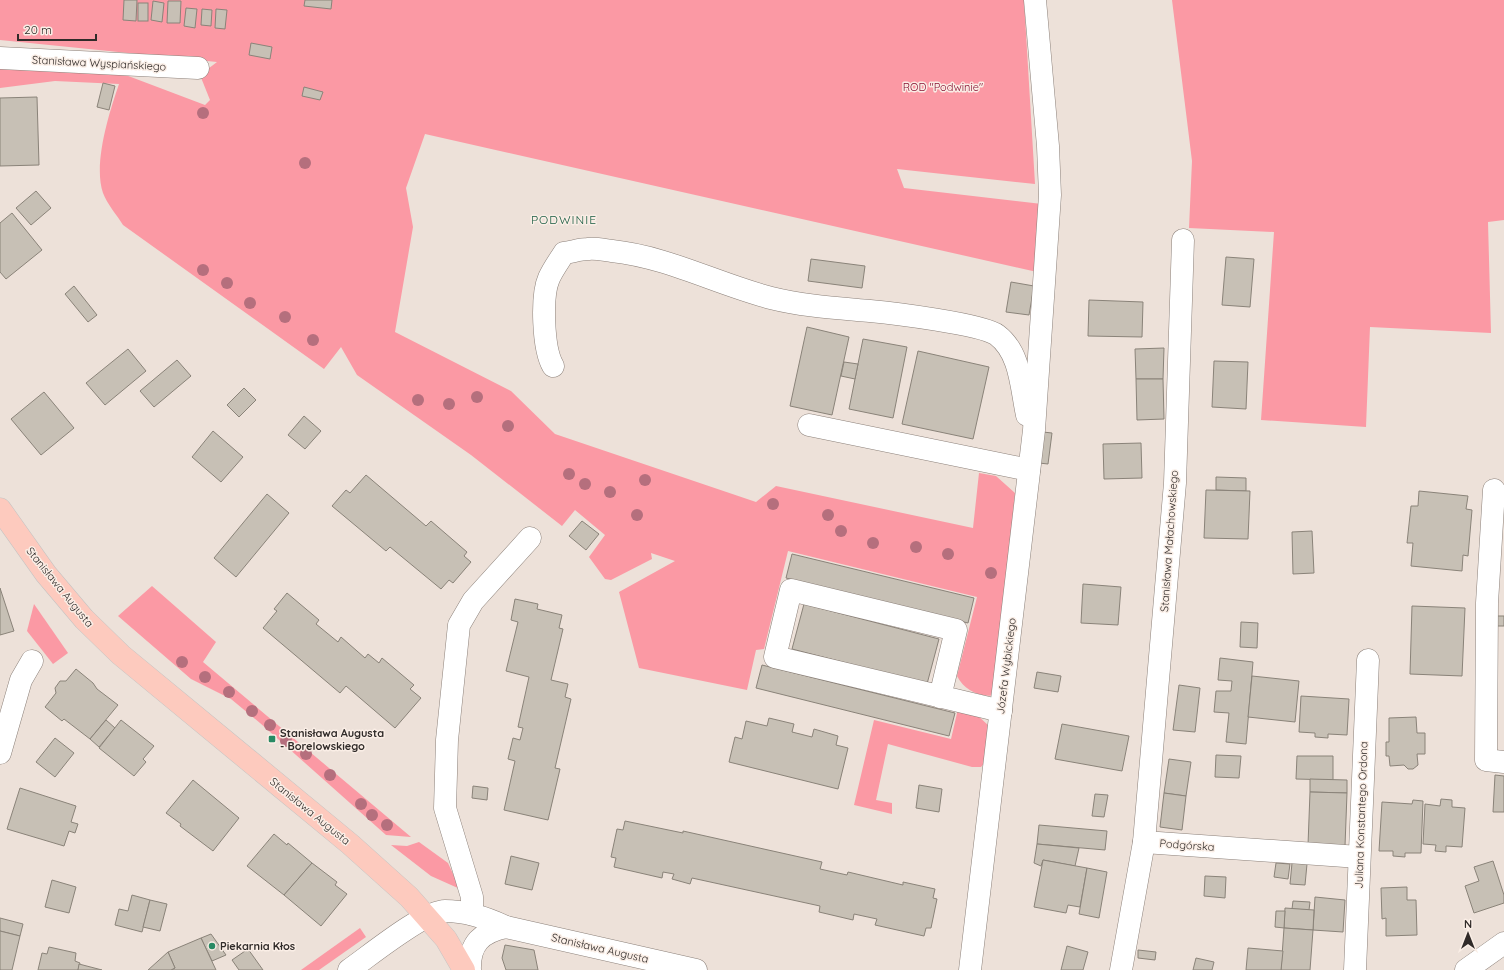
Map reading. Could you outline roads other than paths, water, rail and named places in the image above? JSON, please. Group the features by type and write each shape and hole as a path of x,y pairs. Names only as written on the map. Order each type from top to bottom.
{"main road":[{"name":"Stanisława Augusta","path":"0,509 56,585 84,620 121,655 350,844 405,893 427,916"},
{"path":"427,916 446,939 464,970"}],"street":[{"name":"Józefa Wybickiego","path":"970,970 1032,442 1050,195 1048,146 1035,0"},
{"name":"Stanisława Wyspiańskiego","path":"0,58 198,68"},
{"name":"Stanisława Małachowskiego","path":"1144,842 1175,483 1182,240"},
{"path":"553,366 547,342 544,300 549,278 564,253 588,249 621,252 677,265 710,278 771,298 835,308 882,312 925,318 972,327 996,334 1010,350 1018,368 1032,442"},
{"path":"809,425 1029,470"},
{"path":"1494,490 1486,603 1486,760 1504,762"},
{"path":"472,914 472,897 445,808 447,740 459,625 473,601 530,538"},
{"path":"940,697 956,630 791,590 775,657 940,697 1000,711"},
{"name":"Juliana Konstantego Ordona","path":"1355,970 1368,660"},
{"path":"0,753 21,680 32,661"},
{"name":"Podgórska","path":"1121,970 1144,842 1359,857"},
{"name":"Stanisława Augusta","path":"427,916 444,911 472,914 490,919 506,927 696,970"},
{"path":"349,970 427,916"},
{"path":"470,970 472,950 481,937 492,930 506,927"},
{"path":"1466,970 1504,943"}],"place":[{"name":"Stanisława Augusta - Borelowskiego","path":"272,739"},
{"name":"Piekarnia Kłos","path":"212,946"}],"district":[{"name":"PODWINIE","path":"564,219"}],"park label":[{"name":"ROD \"Podwinie\"","path":"943,87"}]}
